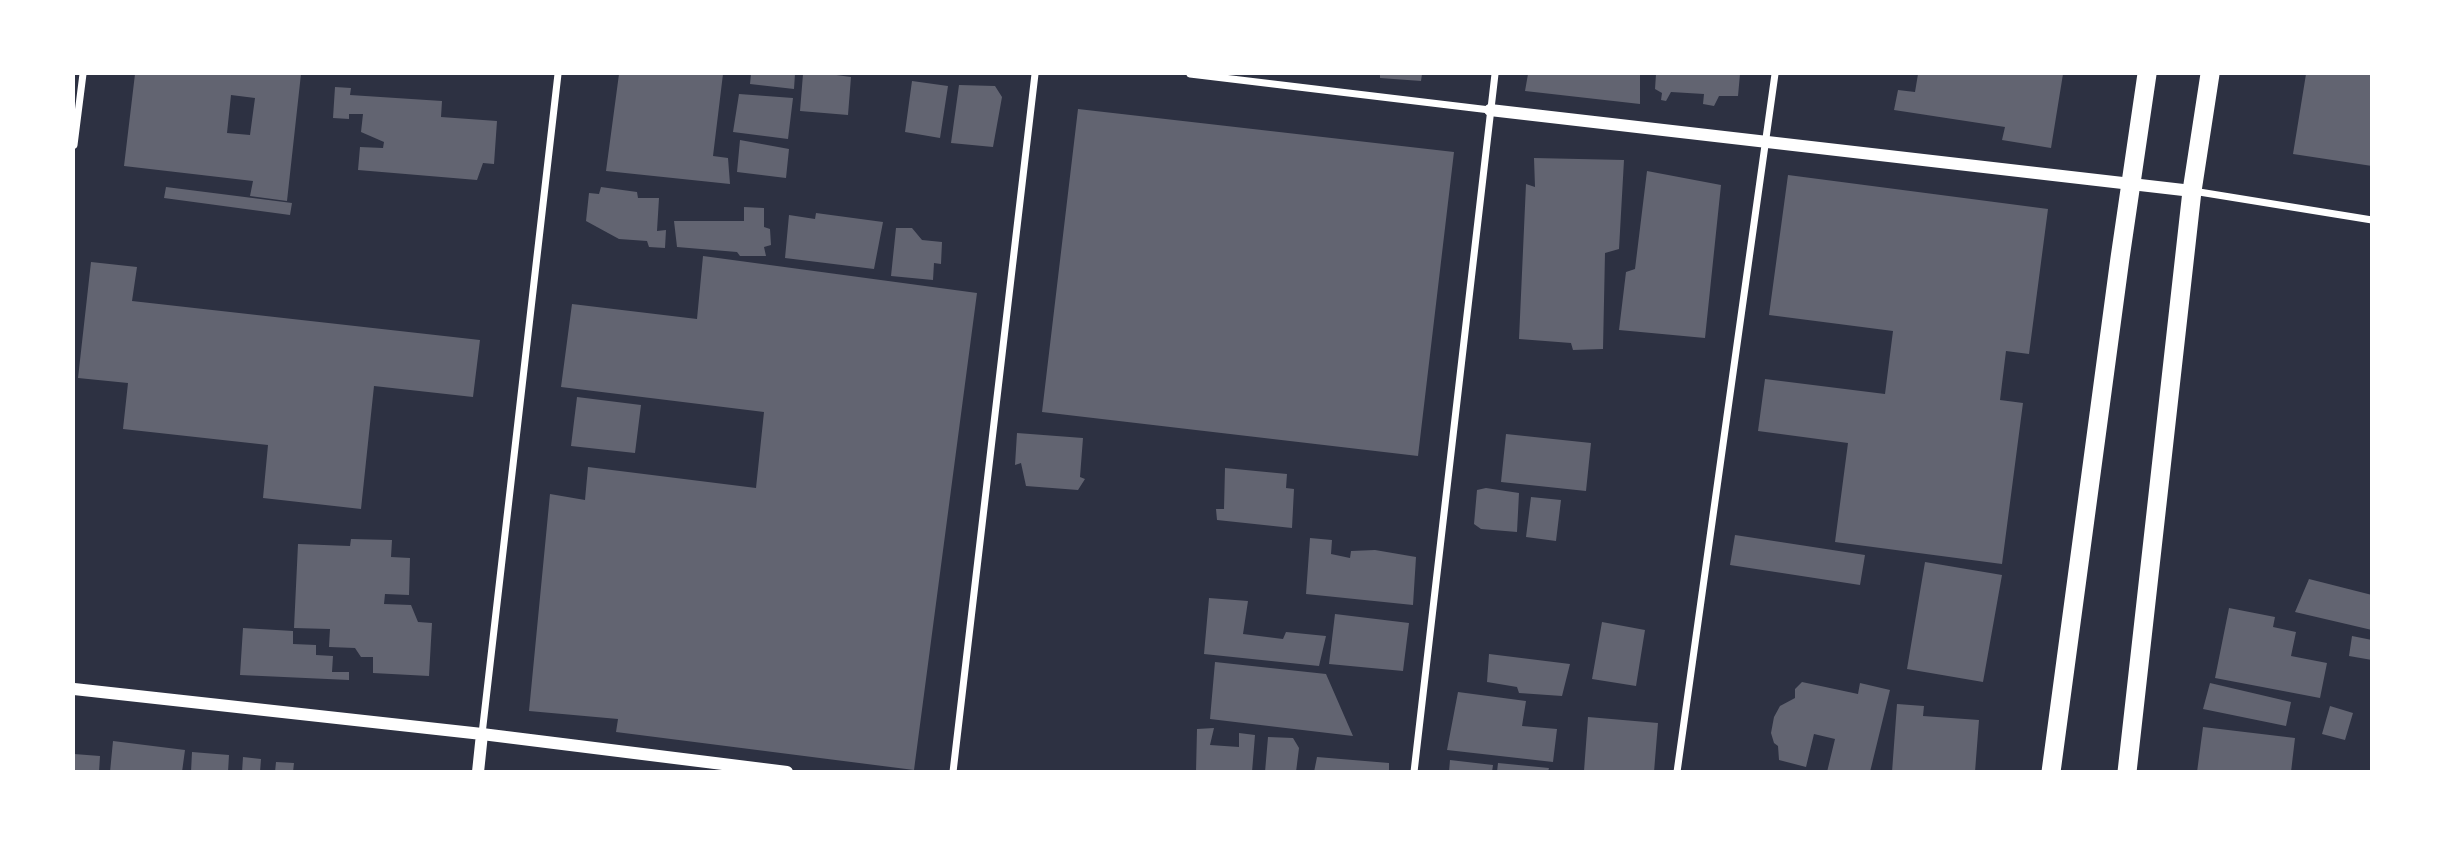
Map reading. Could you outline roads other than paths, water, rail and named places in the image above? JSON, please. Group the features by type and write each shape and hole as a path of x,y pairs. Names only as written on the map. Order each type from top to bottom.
{"highway":[{"path":"2052,772 2130,183 2147,74"},
{"path":"2127,772 2192,191 2210,74"}],"street":[{"path":"74,145 83,74"},
{"path":"478,772 558,74"},
{"path":"953,772 1035,74"},
{"path":"1190,74 2130,183 2371,220"},
{"path":"1276,84 1277,74"},
{"path":"1414,772 1495,74"},
{"path":"1677,772 1774,74"},
{"path":"74,689 482,734 787,772"}]}
